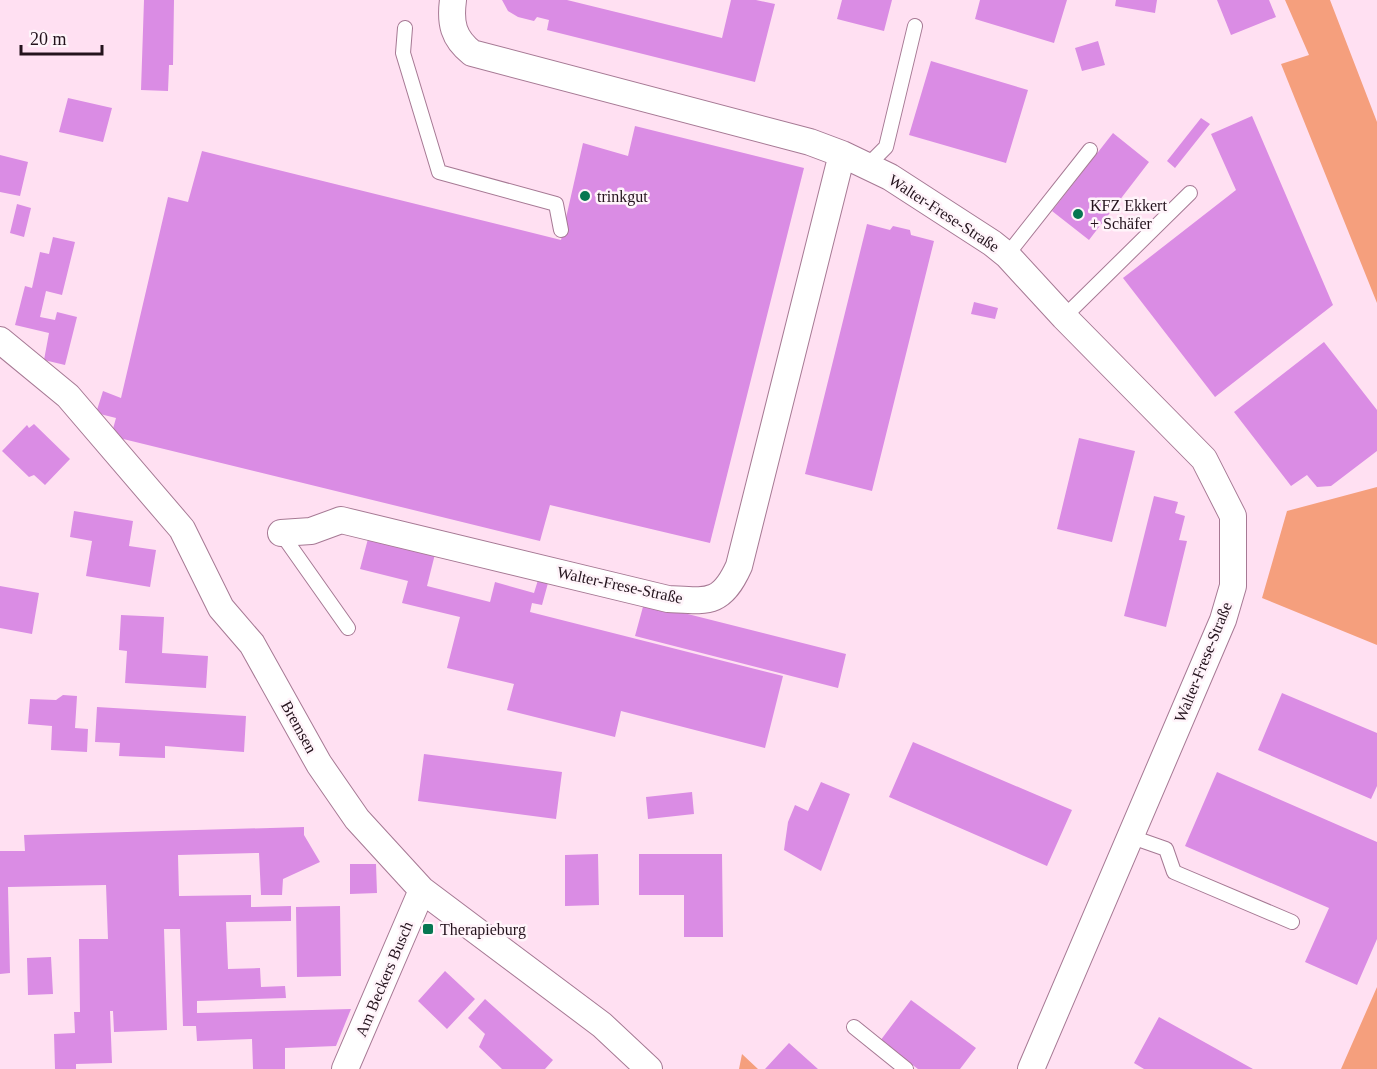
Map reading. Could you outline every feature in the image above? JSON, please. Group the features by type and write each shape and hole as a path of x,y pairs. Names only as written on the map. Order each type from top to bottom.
{"street":[{"name":"Walter-Frese-Straße","path":"453,0 451,17 457,37 472,52 810,142 842,154 890,177 1007,255 1064,317 1204,459 1233,516 1233,586 1223,620 1031,1069"},
{"name":"Walter-Frese-Straße","path":"281,534 311,531 341,520 668,599 695,601 720,596 731,584 739,566 842,154"},
{"name":"Bremsen","path":"0,340 68,396 182,529 221,608 252,644 319,764 357,819 422,890 602,1025 649,1069"},
{"name":"Am Beckers Busch","path":"345,1069 422,890"}],"lane":[{"path":"867,166 886,147 915,26"},
{"path":"405,28 403,53 439,172 556,204 561,230"},
{"path":"1007,255 1090,150"},
{"path":"1064,317 1190,193"},
{"path":"281,534 348,628"},
{"path":"1129,836 1166,849 1174,872 1292,922"},
{"path":"854,1027 906,1069"}],"shaded area":[{"path":"1285,0 1330,0 1377,122 1377,303 1281,64 1309,55"},
{"path":"1377,487 1377,645 1262,598 1287,511"},
{"path":"1377,987 1377,1069 1341,1069"},
{"path":"742,1054 758,1069 739,1069"}],"building":[{"path":"144,0 174,0 173,65 169,65 168,91 141,90"},
{"path":"502,0 567,0 722,38 731,0 756,0 775,4 755,82 547,30 549,20 537,17 534,21 518,17 508,11"},
{"path":"842,0 892,0 884,31 837,19"},
{"path":"980,0 1067,0 1054,43 975,19"},
{"path":"1116,0 1157,0 1155,13 1115,6"},
{"path":"1217,0 1269,0 1276,17 1231,35"},
{"path":"1098,41 1105,65 1082,71 1075,48"},
{"path":"931,61 1028,90 1006,163 909,135"},
{"path":"68,98 112,108 103,142 59,132"},
{"path":"1252,116 1333,305 1215,397 1123,278 1236,190 1211,134"},
{"path":"1201,118 1210,124 1175,168 1167,161"},
{"path":"635,126 804,168 710,543 550,505 540,541 111,436 116,418 96,413 103,391 121,398 168,197 188,202 202,151 561,240 583,143 628,156"},
{"path":"1113,133 1149,162 1089,240 1052,211"},
{"path":"0,155 28,162 20,196 0,192"},
{"path":"17,204 31,208 24,237 10,233"},
{"path":"867,224 890,230 893,226 910,230 911,235 934,241 872,491 805,474"},
{"path":"53,237 75,242 62,295 46,291 40,317 55,320 57,312 77,317 65,365 44,360 49,333 15,325 25,286 32,288 40,252 49,254"},
{"path":"974,302 998,308 995,319 971,314"},
{"path":"1324,342 1377,410 1377,451 1331,486 1317,487 1307,475 1291,486 1234,412"},
{"path":"34,424 70,459 45,485 34,475 29,477 2,451 27,425 29,428"},
{"path":"1079,438 1135,451 1112,542 1057,529"},
{"path":"1154,496 1178,502 1175,513 1185,516 1179,540 1187,541 1166,627 1124,616"},
{"path":"74,511 133,521 129,546 156,550 150,587 86,576 92,541 70,537"},
{"path":"369,535 436,550 427,586 490,602 495,582 534,593 538,580 548,583 542,605 532,603 530,612 783,676 765,748 621,711 615,737 507,710 514,684 447,668 460,617 402,603 408,581 360,569"},
{"path":"0,586 39,593 32,634 0,628"},
{"path":"644,603 846,654 838,688 635,636"},
{"path":"121,615 164,617 162,653 208,656 206,688 125,683 127,651 119,650"},
{"path":"1282,693 1377,733 1377,786 1371,799 1258,750"},
{"path":"63,695 77,696 75,728 88,729 87,752 51,750 52,726 28,724 30,699 56,700"},
{"path":"97,707 246,716 244,752 165,746 165,758 119,756 120,743 95,742"},
{"path":"913,742 1072,810 1047,866 889,797"},
{"path":"424,754 562,772 556,819 418,801"},
{"path":"1217,772 1377,842 1377,939 1357,985 1305,962 1329,908 1185,846"},
{"path":"821,782 850,794 821,871 784,850 788,822 795,805 808,811"},
{"path":"692,792 694,814 648,819 646,797"},
{"path":"304,827 304,835 320,862 283,879 282,895 261,895 259,853 178,855 179,896 251,895 251,907 291,906 291,921 226,922 228,969 260,968 261,987 285,986 286,998 197,1001 197,1013 351,1009 336,1046 285,1048 285,1069 253,1069 252,1039 197,1041 196,1026 183,1026 180,929 164,929 167,1030 114,1032 113,1011 110,1011 112,1063 76,1064 76,1069 55,1069 54,1034 75,1033 74,1012 80,1012 79,939 108,939 106,885 8,887 10,973 0,974 0,851 25,851 24,835"},
{"path":"598,854 599,905 565,906 565,855"},
{"path":"639,854 722,854 723,937 684,937 684,895 639,895"},
{"path":"350,864 376,864 377,893 350,894"},
{"path":"340,906 341,976 297,977 296,907"},
{"path":"51,957 53,994 28,995 27,958"},
{"path":"445,971 475,999 447,1029 418,1001"},
{"path":"485,999 553,1060 545,1069 502,1069 479,1047 485,1034 468,1018"},
{"path":"911,1000 976,1048 960,1069 918,1069 880,1041"},
{"path":"1159,1017 1253,1069 1144,1069 1134,1063"},
{"path":"789,1043 818,1069 765,1069"}],"place":[{"name":"trinkgut","path":"585,196"},
{"name":"KFZ Ekkert + Schäfer","path":"1078,214"},
{"name":"Therapieburg","path":"428,929"}]}
